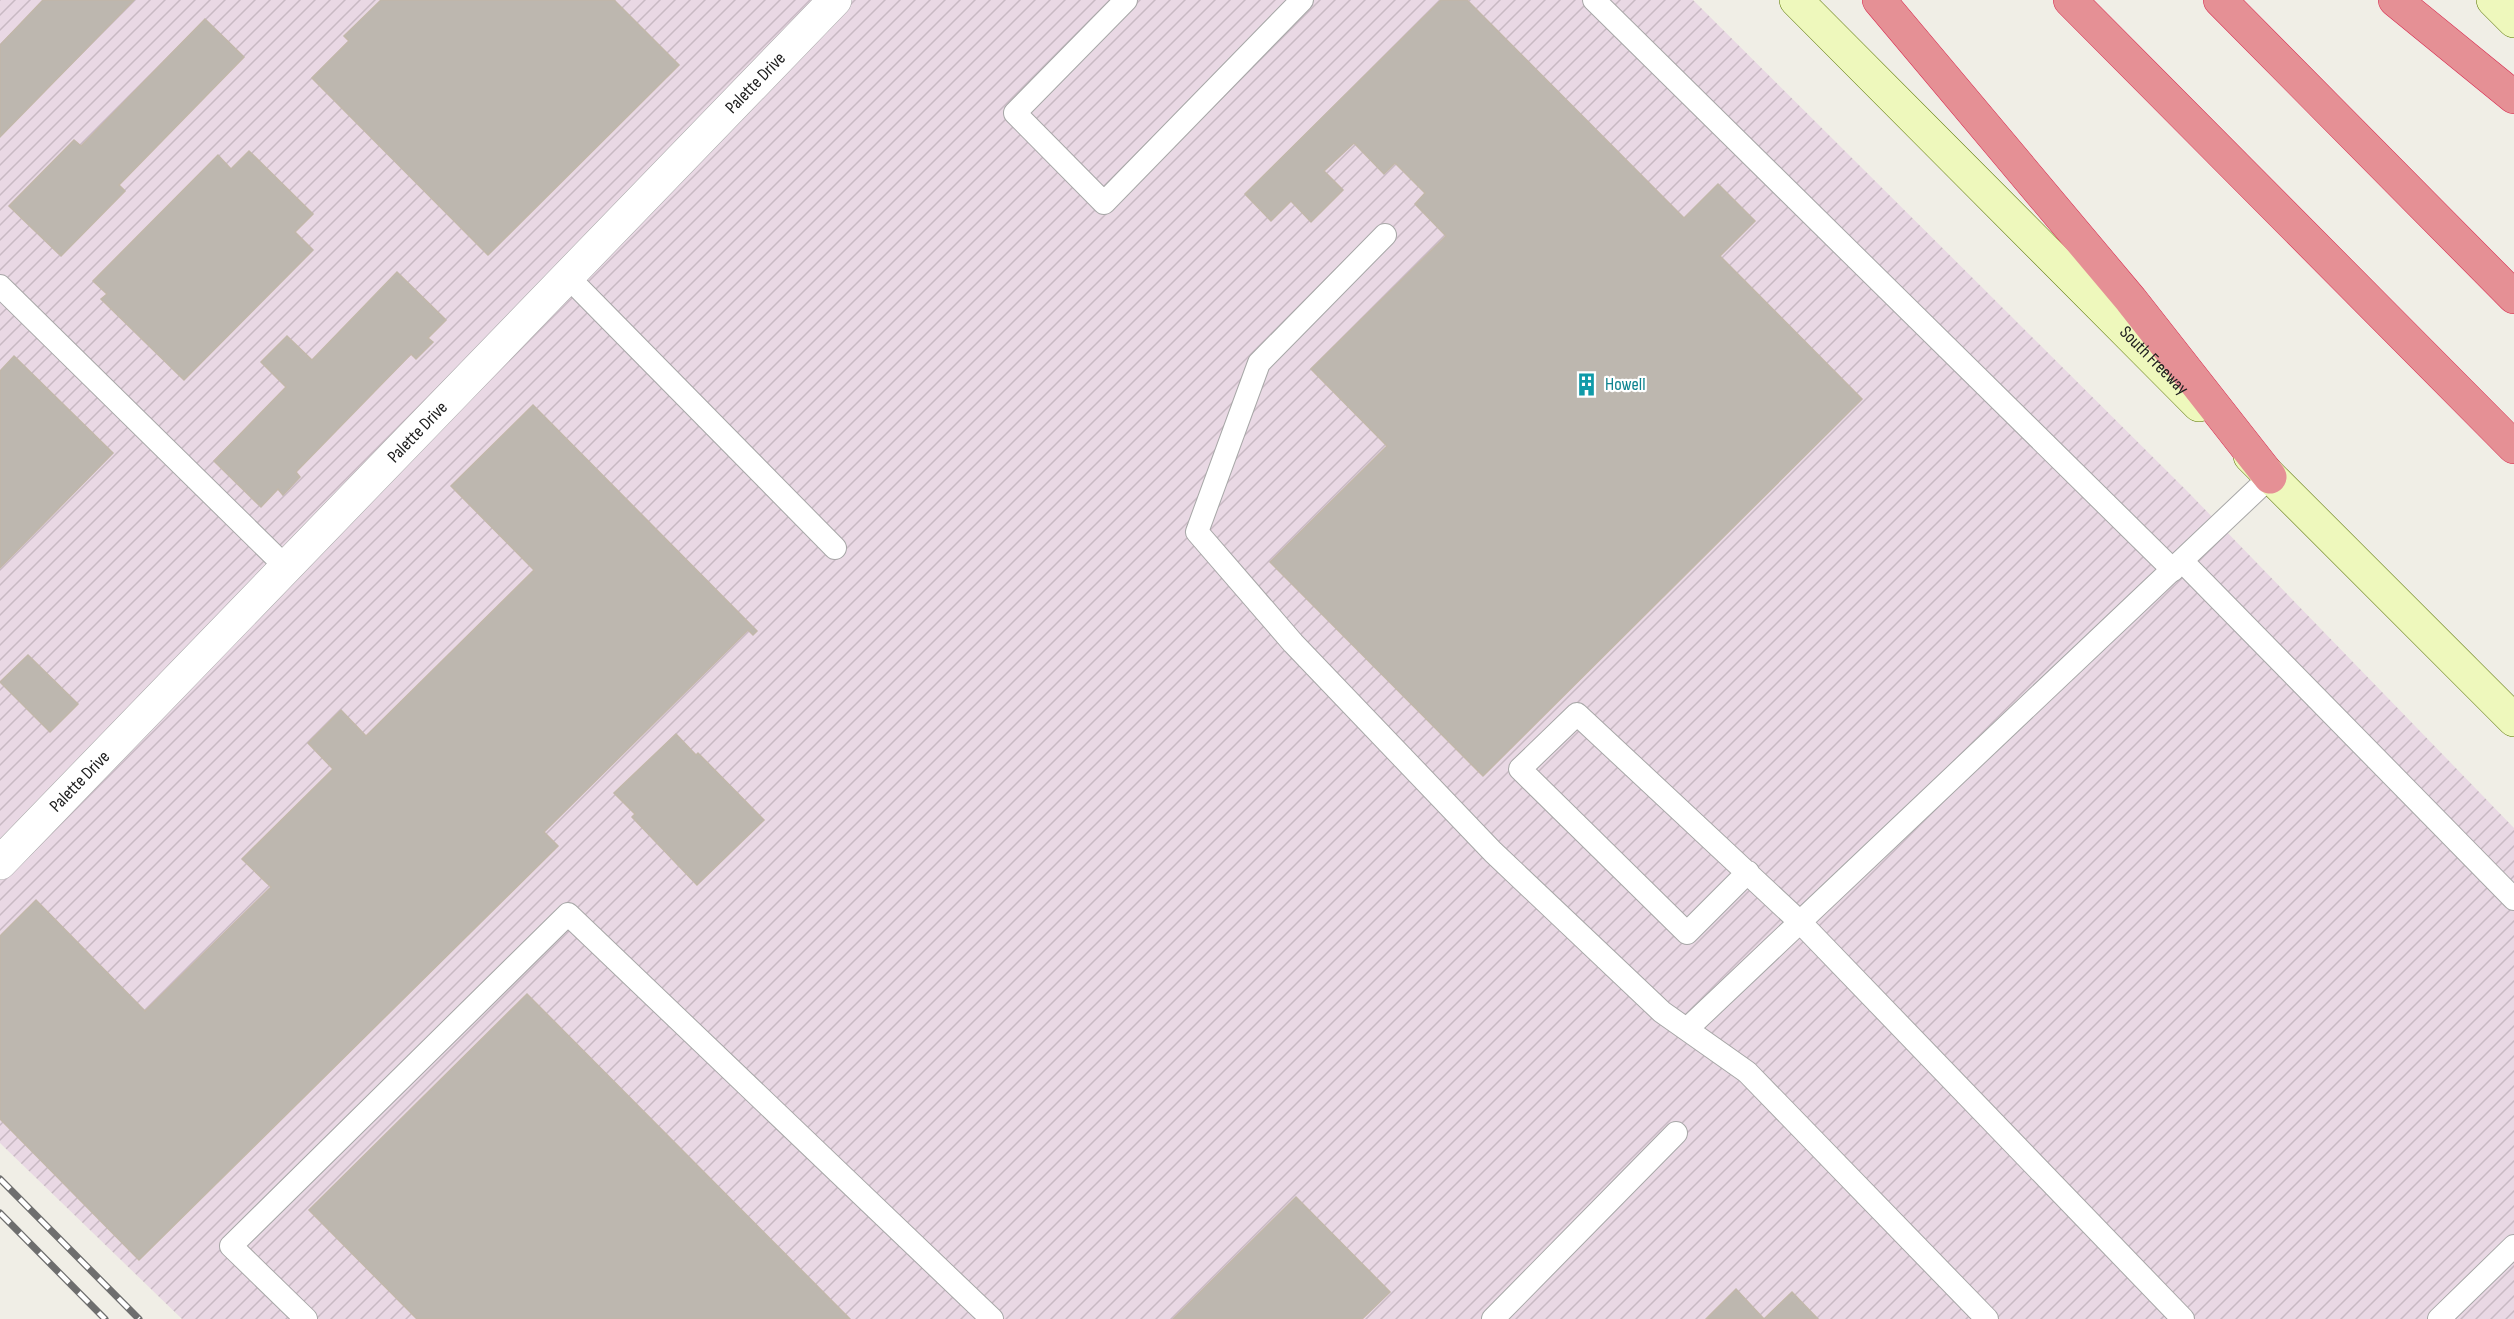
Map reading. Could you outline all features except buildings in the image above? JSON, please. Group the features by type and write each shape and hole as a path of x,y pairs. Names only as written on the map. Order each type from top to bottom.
{"highway":[{"path":"1879,0 2132,300 2270,477"},
{"path":"2070,0 2514,447"},
{"path":"2220,0 2514,297"},
{"path":"2395,0 2514,97"}],"main road":[{"name":"South Freeway","path":"1796,0 2514,720"},
{"path":"2493,0 2514,21"}],"street":[{"name":"Palette Drive","path":"0,863 835,0"}],"lane":[{"path":"1126,0 1015,113 1104,202 1302,0"},
{"path":"1594,0 2178,565 2514,899"},
{"path":"1385,235 1260,363 1197,532 1293,643 1494,852 1662,1012 1747,1072 1987,1319"},
{"path":"568,277 836,548"},
{"path":"0,286 286,567"},
{"path":"1687,1029 2270,477"},
{"path":"1748,872 1687,933 1520,770 1577,714 1748,872 1800,922 2183,1319"},
{"path":"306,1319 231,1246 568,914 992,1319"},
{"path":"1493,1319 1676,1133"},
{"path":"2439,1319 2514,1246"}],"shaded area":[{"path":"0,0 1693,0 2187,491 2514,828 2514,1319 182,1319 0,1143"}],"railway":[{"path":"0,1179 139,1319"},
{"path":"0,1213 105,1319"}],"place":[{"name":"Howell","path":"1587,384"}]}
